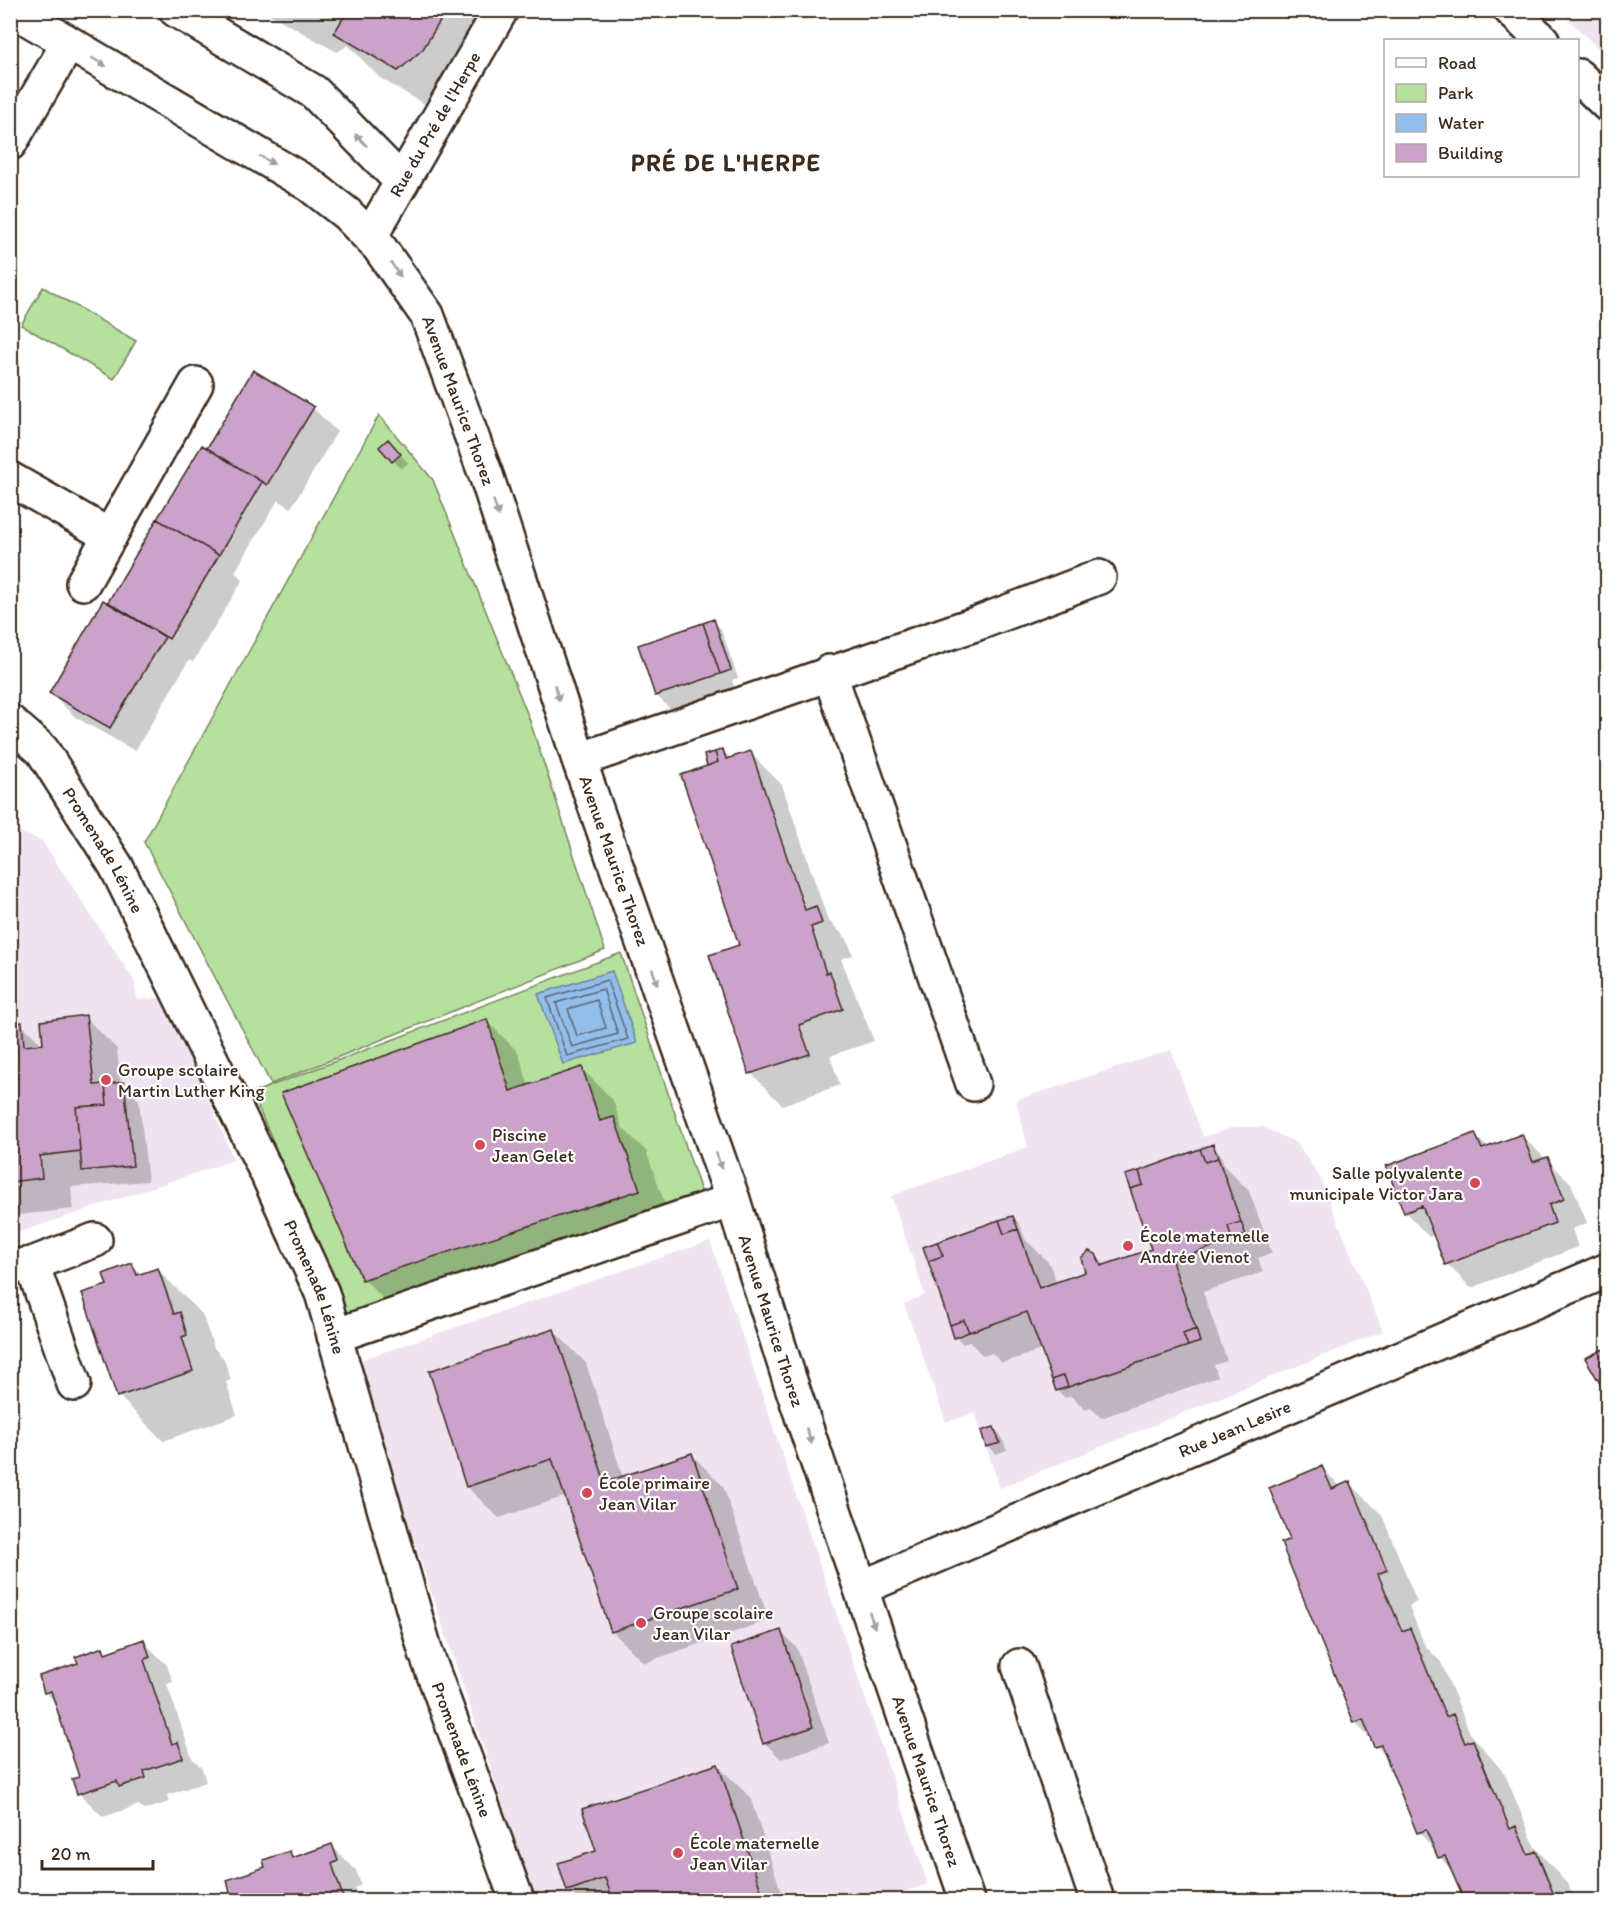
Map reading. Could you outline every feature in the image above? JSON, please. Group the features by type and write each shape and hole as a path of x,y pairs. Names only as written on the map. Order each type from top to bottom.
{"street":[{"name":"Avenue Maurice Thorez","path":"13,10 310,185 347,214 370,237 427,315 487,478 579,760 733,1200 789,1378 967,1900"},
{"path":"176,10 314,92 402,182"},
{"name":"Rue du Pré de l'Herpe","path":"370,237 501,10"},
{"path":"1511,10 1541,39"},
{"path":"10,143 68,44"},
{"path":"1579,77 1608,105"},
{"path":"82,583 196,384"},
{"path":"10,479 110,536"},
{"path":"579,760 829,672 981,622 1099,577"},
{"path":"829,672 973,1084"},
{"name":"Promenade Lénine","path":"10,722 42,750 116,866 267,1173 322,1293 426,1653 517,1900"},
{"path":"334,1336 733,1200"},
{"path":"74,1384 21,1265 95,1240"},
{"name":"Rue Jean Lesire","path":"861,1588 1608,1270"},
{"path":"1019,1666 1096,1900"}],"shaded area":[{"path":"1560,11 1607,11 1607,57"},
{"name":"Groupe scolaire Martin Luther King","path":"10,828 42,841 134,980 137,1000 166,997 234,1160 11,1235"},
{"name":"École maternelle Andrée Vienot","path":"1171,1050 1203,1137 1234,1127 1263,1127 1297,1143 1319,1176 1383,1331 1000,1488 975,1413 946,1422 904,1304 925,1295 891,1196 1028,1147 1016,1100"},
{"name":"Groupe scolaire Jean Vilar","path":"710,1241 928,1884 878,1900 535,1900 354,1362"}],"green space":[{"path":"43,287 136,341 114,379 21,325"},
{"path":"379,415 433,480 529,718 605,950 271,1084 144,842"},
{"name":"Piscine Jean Gelet","path":"621,953 703,1197 349,1317 252,1093"}],"water":[{"path":"612,971 637,1043 563,1064 538,994"}],"building":[{"path":"348,10 447,10 423,49 398,71 334,33"},
{"path":"253,370 314,407 267,485 207,448"},
{"path":"388,439 401,454 392,462 379,447"},
{"path":"202,445 262,482 219,555 157,519"},
{"path":"157,519 219,555 169,639 108,602"},
{"path":"103,600 165,637 110,728 49,693"},
{"path":"714,619 731,670 720,674 703,623"},
{"path":"703,623 720,674 655,696 638,645"},
{"path":"723,749 726,759 751,751 805,910 816,906 822,923 811,927 826,973 830,972 843,1009 799,1025 810,1054 749,1074 709,955 739,945 681,775 718,762 715,752"},
{"path":"715,752 718,762 707,766 704,755"},
{"path":"86,1015 94,1085 105,1084 107,1105 76,1107 80,1151 40,1156 42,1178 10,1182 10,1023 22,1022 24,1046 43,1044 41,1021"},
{"path":"487,1019 510,1091 582,1067 600,1121 614,1117 640,1190 362,1280 281,1093"},
{"path":"124,1082 133,1166 82,1171 76,1107 107,1105 105,1084"},
{"name":"Salle polyvalente municipale Victor Jara","path":"1475,1133 1482,1149 1522,1134 1533,1162 1548,1157 1564,1199 1549,1205 1555,1223 1445,1265 1422,1206 1404,1213 1386,1166"},
{"path":"1213,1144 1218,1158 1205,1162 1200,1149"},
{"path":"1200,1149 1205,1162 1218,1158 1241,1222 1228,1226 1232,1240 1172,1261 1196,1329 1183,1334 1188,1346 1068,1387 1064,1375 1052,1380 1027,1312 969,1332 964,1320 950,1325 928,1261 943,1256 937,1242 999,1220 1004,1234 1018,1229 1039,1288 1085,1272 1081,1258 1089,1251 1096,1254 1101,1266 1151,1249 1130,1189 1143,1185 1139,1171"},
{"path":"1139,1171 1143,1185 1130,1189 1125,1175"},
{"path":"1013,1216 1018,1229 1004,1234 999,1220"},
{"path":"1241,1222 1246,1235 1232,1240 1228,1226"},
{"path":"937,1242 943,1256 928,1261 923,1247"},
{"path":"132,1263 137,1275 158,1268 174,1314 180,1312 187,1335 182,1337 193,1371 117,1397 82,1293 107,1285 103,1274"},
{"path":"964,1320 969,1332 954,1338 950,1325"},
{"path":"554,1329 605,1482 692,1453 738,1589 611,1632 552,1459 466,1487 429,1371"},
{"path":"1196,1329 1200,1342 1188,1346 1183,1334"},
{"path":"1608,1347 1608,1397 1585,1358"},
{"path":"1064,1375 1068,1387 1056,1391 1052,1380"},
{"path":"994,1427 1000,1443 986,1447 981,1431"},
{"path":"1322,1466 1332,1489 1350,1481 1387,1570 1378,1574 1402,1631 1410,1628 1446,1717 1453,1714 1465,1743 1473,1740 1510,1829 1516,1826 1528,1855 1536,1851 1556,1900 1464,1900 1445,1856 1438,1858 1426,1830 1417,1833 1381,1745 1374,1747 1363,1719 1354,1723 1281,1543 1290,1539 1269,1488"},
{"path":"781,1630 813,1727 763,1744 731,1647"},
{"path":"144,1639 150,1657 144,1660 172,1744 178,1742 183,1758 144,1771 146,1778 119,1787 117,1781 77,1794 72,1779 79,1777 51,1691 44,1693 39,1676 78,1663 75,1657 103,1647 105,1653"},
{"path":"718,1764 764,1899 613,1900 605,1878 567,1891 558,1863 596,1851 582,1809"},
{"path":"332,1844 338,1861 332,1864 344,1900 241,1900 239,1895 231,1897 227,1880 265,1867 263,1860 290,1851 292,1858"}],"place":[{"name":"Groupe scolaire Martin Luther King","path":"106,1080"},
{"name":"Piscine Jean Gelet","path":"480,1145"},
{"name":"Salle polyvalente municipale Victor Jara","path":"1475,1183"},
{"name":"École maternelle Andrée Vienot","path":"1128,1246"},
{"name":"École primaire Jean Vilar","path":"587,1493"},
{"name":"Groupe scolaire Jean Vilar","path":"641,1623"},
{"name":"École maternelle Jean Vilar","path":"678,1853"}],"district":[{"name":"PRÉ DE L'HERPE","path":"726,163"}]}
